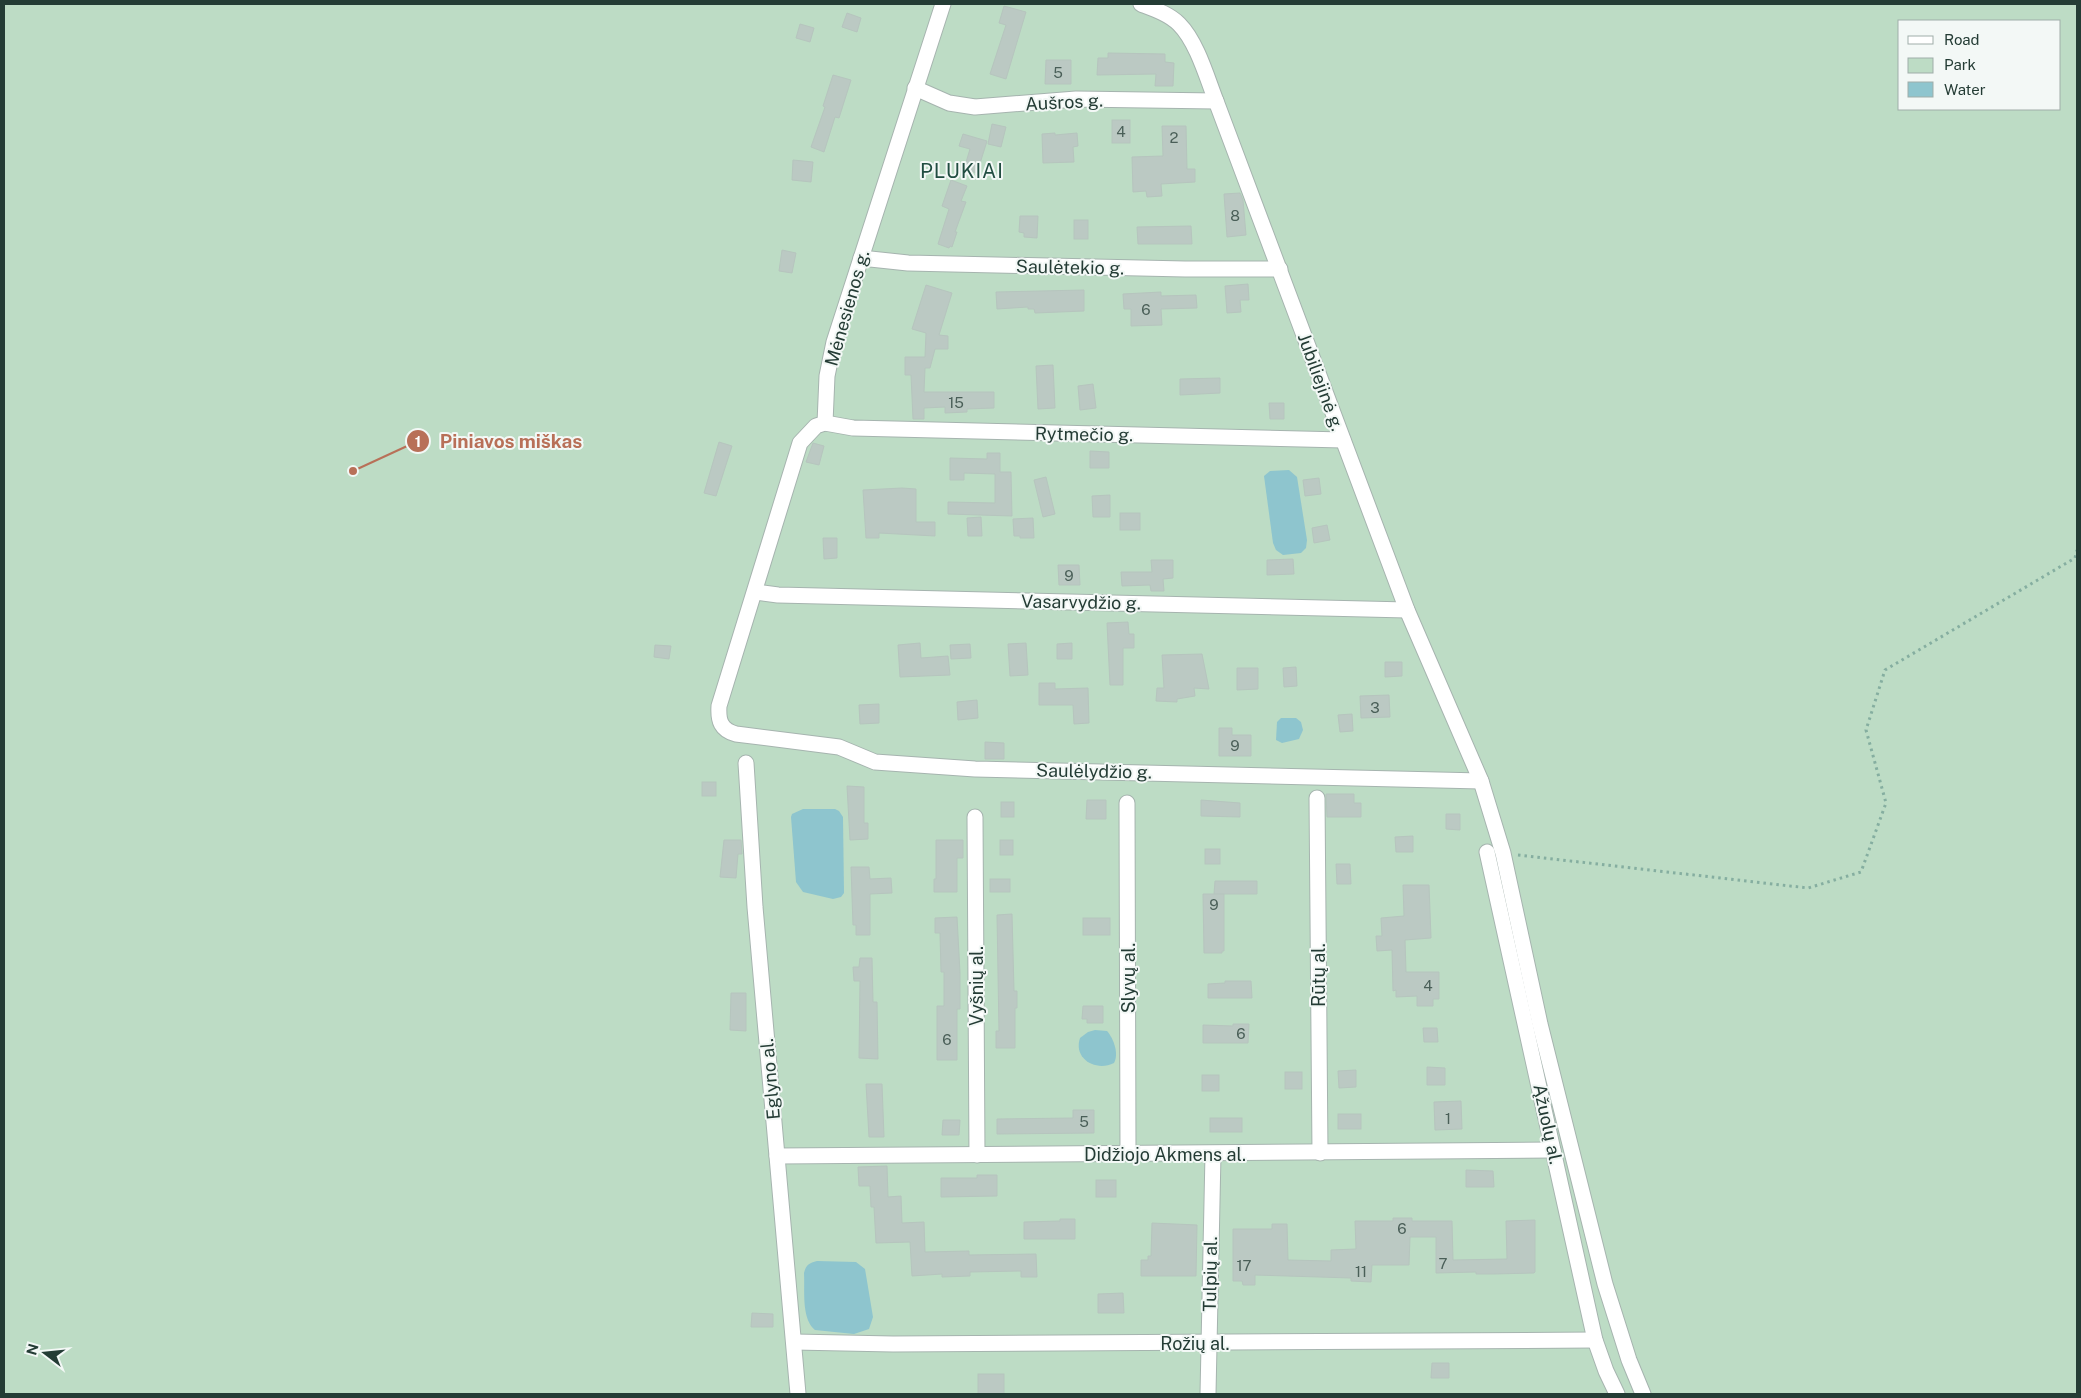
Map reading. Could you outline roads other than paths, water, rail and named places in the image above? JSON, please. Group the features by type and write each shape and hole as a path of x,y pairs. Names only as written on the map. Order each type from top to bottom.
{"street":[{"name":"Mėnesienos g.","path":"825,423 827,376 834,342 942,4"},
{"name":"Jubiliejinė g.","path":"1142,4 1164,13 1178,23 1189,36 1280,269 1407,610 1481,781 1503,853 1540,1024 1605,1284 1629,1360 1643,1394"},
{"name":"Aušros g.","path":"915,88 948,103 975,107 1076,99 1216,102"},
{"name":"Saulėtekio g.","path":"861,258 908,263 1185,269 1280,269"},
{"name":"Rytmečio g.","path":"825,423 853,428 1343,440"},
{"path":"756,592 800,443 816,426 825,423"},
{"name":"Vasarvydžio g.","path":"756,592 778,595 1407,610"},
{"name":"Saulėlydžio g.","path":"756,592 719,706 718,718 721,725 727,731 736,734 839,747 875,762 892,765 975,769 1481,781"},
{"name":"Eglyno al.","path":"746,763 755,907 798,1394"},
{"name":"Rūtų al.","path":"1317,798 1320,1153"},
{"name":"Slyvų al.","path":"1127,803 1128,1154"},
{"name":"Vyšnių al.","path":"975,817 977,1155"},
{"name":"Ąžuolų al.","path":"1488,852 1595,1340 1606,1371 1617,1394"},
{"name":"Didžiojo Akmens al.","path":"777,1156 1554,1150"},
{"name":"Tulpių al.","path":"1208,1394 1213,1154"},
{"name":"Rožių al.","path":"794,1342 893,1344 1595,1340"}],"water":[{"path":"1289,470 1297,477 1307,540 1306,548 1301,553 1283,555 1276,550 1273,543 1264,476 1270,471"},
{"path":"1281,718 1296,718 1301,722 1303,730 1299,739 1282,743 1276,740 1277,722"},
{"path":"803,809 835,809 843,817 844,893 841,897 833,899 803,892 796,882 791,817 792,814"},
{"path":"1095,1030 1107,1031 1112,1038 1116,1051 1114,1063 1100,1066 1093,1065 1083,1058 1080,1052 1080,1038 1088,1032"},
{"path":"817,1261 856,1262 865,1269 873,1317 869,1329 854,1334 815,1330 811,1325 806,1312 804,1273 808,1265"}],"place":[{"name":"Piniavos miškas","path":"353,471"}],"district":[{"name":"PLUKIAI","path":"962,171"}]}
